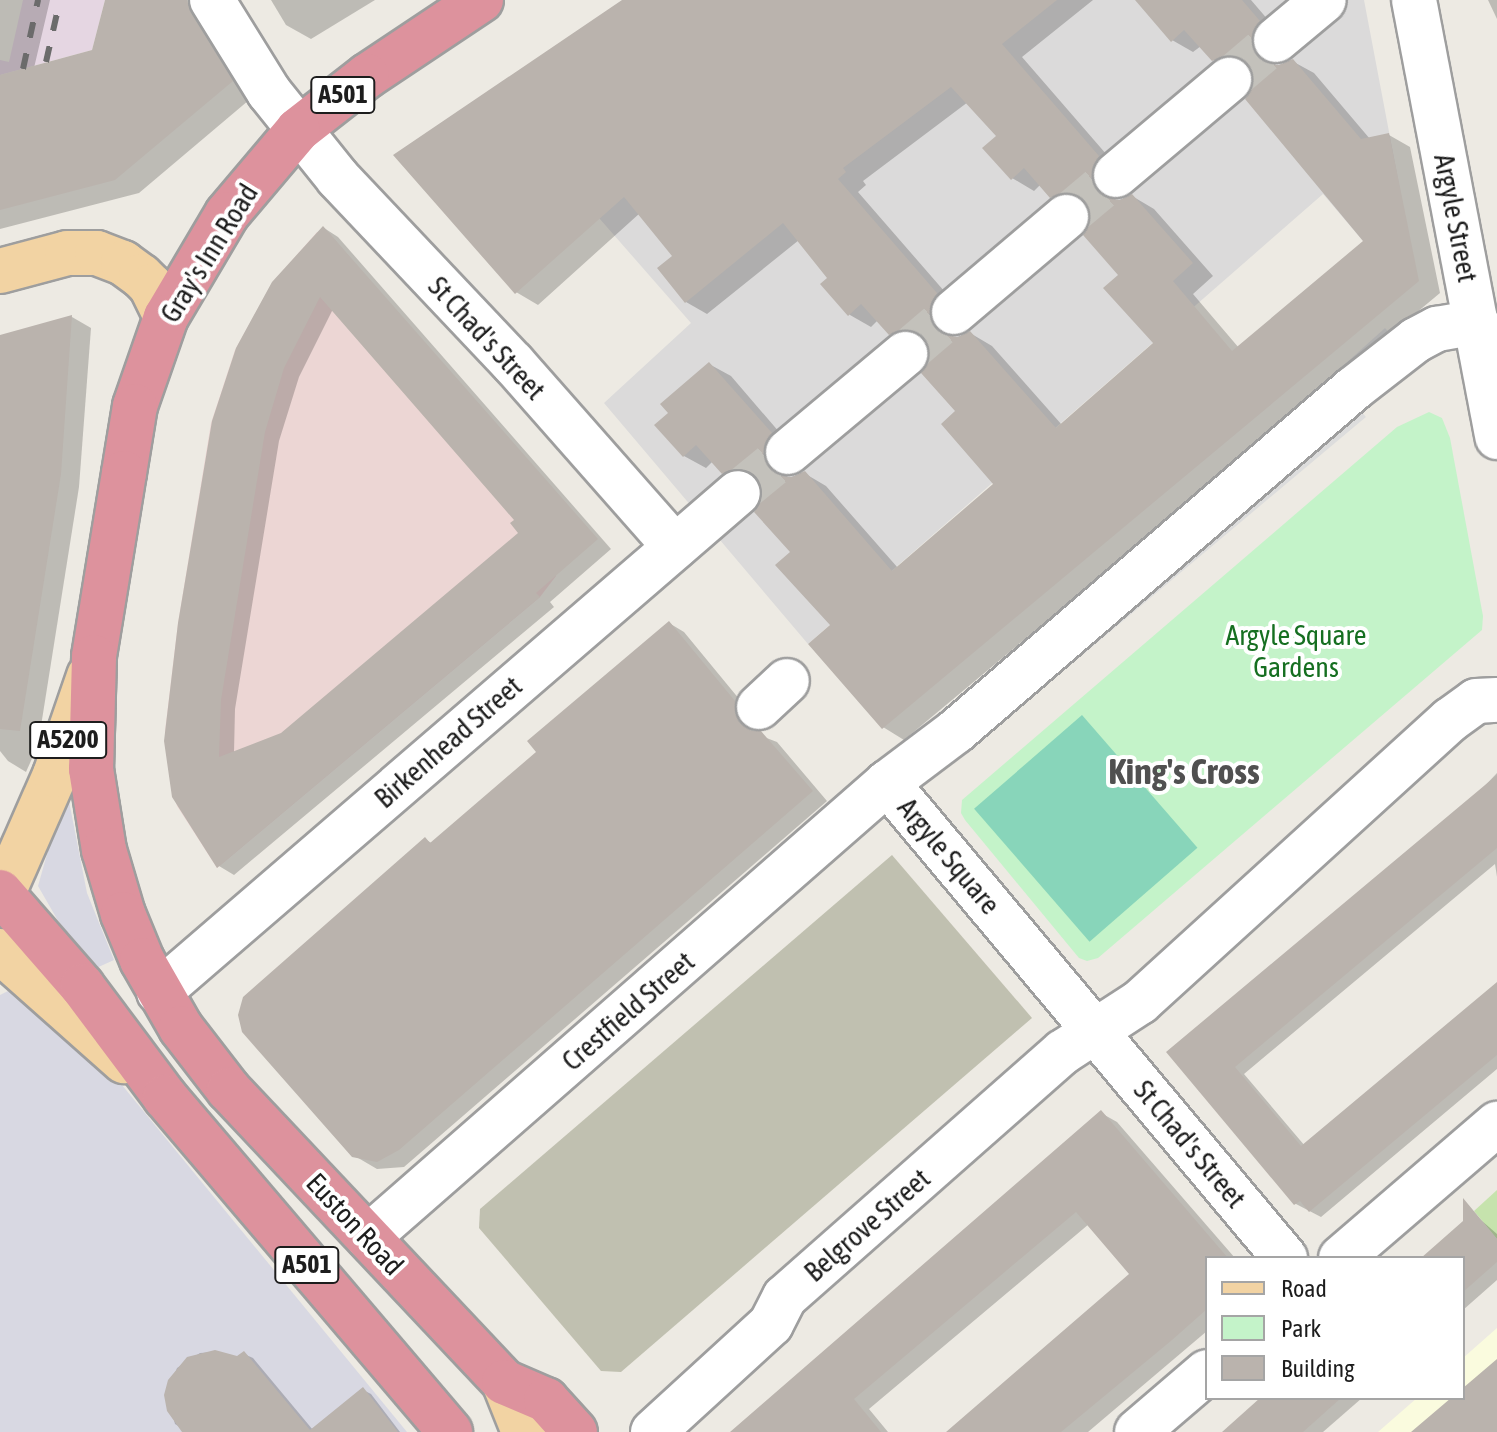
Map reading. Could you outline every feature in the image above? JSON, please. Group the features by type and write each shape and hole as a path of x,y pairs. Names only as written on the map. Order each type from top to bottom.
{"highway":[{"name":"Gray's Inn Road","path":"159,992 123,914 96,813 90,728 94,657 135,406 166,317 227,214 298,130 367,76 481,0"},
{"name":"A501","path":"6,920 82,986 165,1097 450,1432"},
{"name":"Euston Road","path":"159,992 181,1028 229,1090 504,1382 546,1400 575,1432"}],"main road":[{"path":"0,271 67,253 97,253 123,263 141,276 151,286 166,317"},
{"name":"Gray's Inn Road","path":"6,920 94,657"},
{"name":"A501","path":"504,1382 524,1432"}],"street":[{"name":"St Chad's Street","path":"212,0 269,92 298,130 473,324 513,363 675,547"},
{"path":"1276,40 1324,0"},
{"name":"Argyle Street","path":"1414,0 1486,327 1497,437"},
{"path":"1116,175 1229,80"},
{"path":"954,312 1066,217"},
{"name":"Argyle Square","path":"1096,1030 887,783 956,731 1406,348 1437,329 1486,327"},
{"path":"788,452 905,354"},
{"name":"Birkenhead Street","path":"159,992 738,493"},
{"path":"1096,1030 1140,1002 1450,720 1476,701 1497,700"},
{"name":"Crestfield Street","path":"368,1237 887,783"},
{"name":"St Chad's Street","path":"1096,1030 1283,1256"},
{"name":"Belgrove Street","path":"653,1432 771,1324 785,1297 1063,1052 1096,1030"},
{"path":"1343,1256 1497,1124"},
{"path":"1137,1432 1205,1374"}],"shaded area":[{"path":"23,0 105,0 92,50 0,75 0,60 9,62"},
{"path":"781,0 1364,0 1408,232 1363,241 1323,194 808,644 604,403 691,323 564,178"},
{"path":"317,232 329,233 389,303 556,576 540,597 217,868 177,806 168,764 165,731 178,623 211,423 235,350 272,283"},
{"path":"1385,328 1394,338 951,736 942,727"},
{"path":"1355,404 1366,417 974,745 964,732"},
{"path":"68,796 87,893 114,960 94,969 57,919 38,886 53,833"},
{"path":"892,855 1032,1018 621,1372 601,1371 479,1228 480,1209"},
{"path":"8,991 31,1003 122,1085 407,1432 0,1432 0,995"},
{"path":"1497,1328 1497,1432 1378,1432 1415,1400 1465,1400 1465,1356"}],"green space":[{"name":"Argyle Square Gardens","path":"1429,412 1442,418 1450,438 1483,616 1482,630 1098,958 1087,961 1079,958 965,820 961,813 962,800 1397,427"},
{"path":"1082,715 1197,848 1090,942 974,809"},
{"path":"1497,1190 1497,1239 1474,1211"}],"building":[{"path":"105,0 187,0 191,13 233,81 115,180 0,210 0,75 92,50"},
{"path":"622,0 1057,0 1002,44 1099,156 1091,179 1097,192 1120,200 1132,194 1193,263 1173,281 1232,351 1363,241 1245,99 1252,89 1254,76 1248,63 1225,55 1212,61 1184,30 1171,42 1135,0 1242,0 1260,21 1253,31 1251,43 1257,57 1268,64 1279,65 1293,59 1361,139 1389,133 1419,281 882,729 808,644 830,625 775,565 790,552 754,512 762,500 762,488 757,477 745,469 733,469 722,474 696,445 683,457 654,425 668,413 660,404 709,362 772,433 765,443 763,456 769,469 780,476 792,477 805,471 892,571 993,484 941,424 955,411 921,373 929,362 930,350 924,337 913,330 901,329 889,335 861,304 848,316 820,284 827,278 783,223 685,303 657,268 672,256 624,197 515,294 393,155","holes":["951,87 996,136 982,148 1011,180 1024,168 1050,198 1061,193 1074,193 1085,201 1091,213 1089,226 1083,235 1118,275 1103,288 1153,343 1056,428 970,331 958,337 945,335 936,329 929,316 937,293 838,179 846,172 843,168"]},
{"path":"323,226 598,539 536,593 540,597 217,868 172,797 164,741 178,623 212,421 236,348 272,282","holes":["320,297 514,520 510,523 518,533 281,733 219,757 221,700 265,432 284,368"]},
{"path":"72,315 61,474 20,731 0,729 0,335"},
{"path":"669,621 735,701 735,713 740,723 751,731 761,731 813,791 399,1150 377,1162 352,1157 242,1032 238,1015 243,997 425,837 430,843 536,752 527,741"},
{"path":"1497,775 1497,848 1235,1067 1301,1146 1497,982 1497,1055 1309,1212 1300,1201 1294,1205 1166,1052"},
{"path":"1101,1110 1226,1256 1205,1256 1205,1311 1061,1432 946,1432 1129,1274 1076,1212 854,1399 881,1432 730,1432"},
{"path":"1463,1198 1497,1239 1497,1262 1465,1290 1465,1256 1423,1256 1463,1221"},
{"path":"215,1350 237,1356 244,1351 310,1430 363,1387 398,1432 182,1432 167,1411 164,1395 168,1380 187,1357"},
{"path":"1497,1359 1497,1432 1411,1432 1449,1400 1465,1400 1465,1386"},
{"path":"1258,1400 1339,1400 1303,1432 1222,1432"}],"tunnel":[{"path":"1229,80 1276,40"},
{"path":"1066,217 1116,175"},
{"path":"905,354 954,312"},
{"path":"738,493 788,452"}],"railway":[{"path":"23,69 38,0"},
{"path":"46,62 60,0"}],"district":[{"name":"King's Cross","path":"1184,772"}]}
